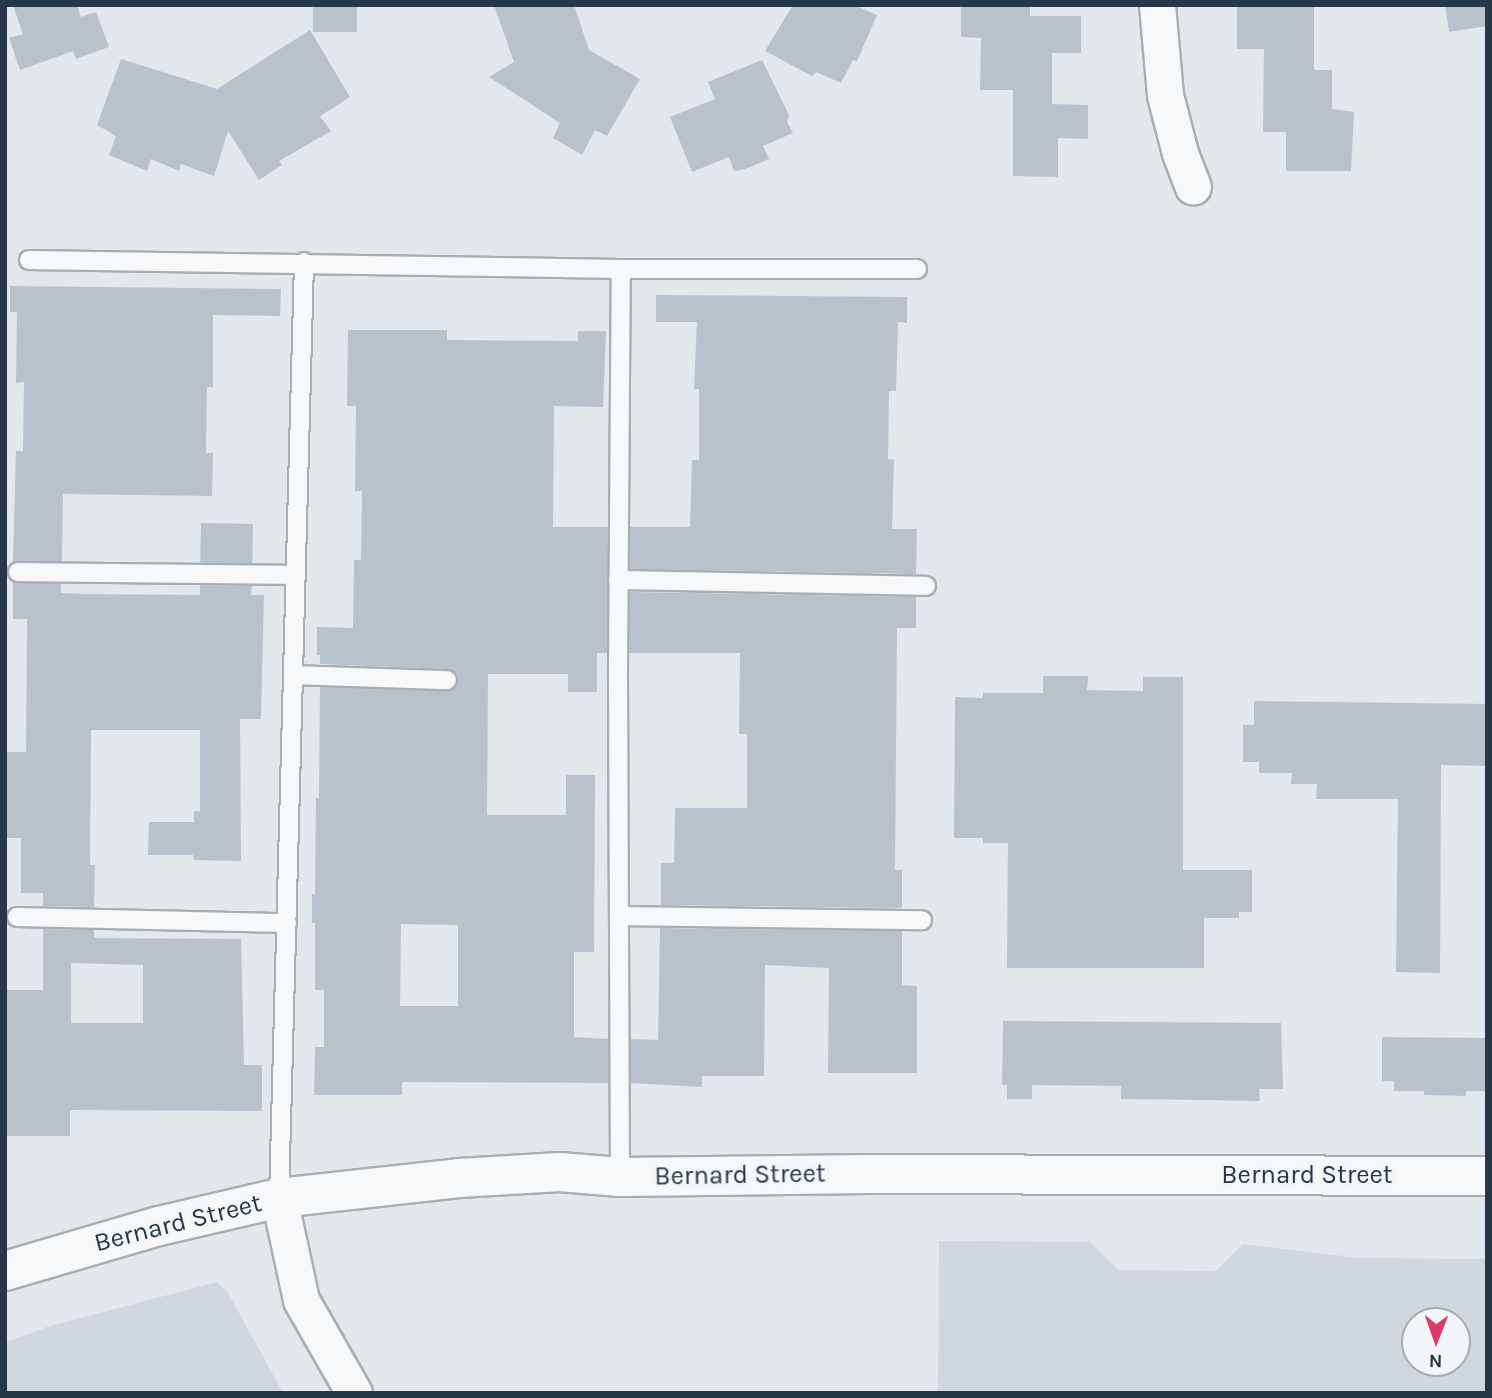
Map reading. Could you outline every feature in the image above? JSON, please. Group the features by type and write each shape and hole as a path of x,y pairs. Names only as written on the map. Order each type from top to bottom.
{"street":[{"path":"1157,5 1166,94 1193,187"},
{"name":"Bernard Street","path":"5,1271 159,1226 279,1198 459,1178 560,1172 620,1177 869,1174 1487,1176"},
{"path":"279,1198 301,1300 354,1393"}],"lane":[{"path":"29,260 304,262 621,269 917,269"},
{"path":"279,1198 304,262"},
{"path":"620,1177 618,580 621,269"},
{"path":"18,572 296,575"},
{"path":"618,580 926,586"},
{"path":"293,675 447,680"},
{"path":"619,916 922,920"},
{"path":"17,917 287,923"}],"shaded area":[{"path":"939,1241 1090,1242 1118,1270 1216,1271 1243,1244 1359,1258 1487,1259 1487,1393 938,1393"},
{"path":"217,1282 227,1291 283,1393 5,1393 5,1343 47,1327"}],"building":[{"path":"13,5 77,5 81,17 96,12 109,47 76,59 73,51 20,70 9,38 23,34"},
{"path":"313,5 357,5 357,32 313,32"},
{"path":"494,5 574,5 589,50 640,79 607,136 595,130 582,155 553,138 560,123 489,77 514,62"},
{"path":"793,5 854,5 877,15 857,61 853,60 841,83 816,72 812,76 765,51"},
{"path":"961,5 1030,5 1030,16 1081,16 1081,53 1052,53 1052,104 1088,105 1088,139 1058,138 1058,177 1013,176 1013,90 980,90 981,38 961,37"},
{"path":"1237,5 1314,5 1314,70 1332,70 1332,109 1354,112 1351,171 1286,171 1286,132 1263,132 1264,49 1237,49"},
{"path":"1445,5 1487,5 1487,26 1449,32"},
{"path":"310,30 350,97 320,116 331,131 279,161 282,165 259,180 228,131 214,176 181,164 179,171 151,159 147,171 109,155 116,136 97,125 121,59 217,89"},
{"path":"762,60 789,115 787,122 793,133 763,146 769,159 745,169 734,171 729,157 692,172 670,117 715,99 708,82"},
{"path":"10,286 281,289 280,316 213,315 213,387 207,387 206,453 213,453 212,496 63,494 62,561 13,562 16,451 23,451 24,382 16,383 17,312 10,312"},
{"path":"656,295 907,297 907,323 898,322 896,391 889,391 888,459 894,460 892,529 917,529 916,574 630,569 630,527 690,527 692,460 699,460 699,389 694,389 697,322 656,322"},
{"path":"348,330 447,330 447,340 578,341 578,331 606,331 603,407 554,406 553,527 608,527 607,653 597,653 597,692 568,692 568,674 488,674 487,815 566,815 566,775 595,775 594,952 574,952 574,1037 608,1039 608,1083 402,1082 402,1095 314,1095 315,1047 324,1047 324,990 315,990 315,923 312,923 316,798 319,798 320,687 447,691 453,690 458,681 457,674 448,669 320,664 320,655 317,655 317,627 353,628 354,560 361,560 362,491 355,491 356,406 347,406","holes":["401,924 458,925 458,1006 400,1006"]},
{"path":"201,523 253,524 252,564 200,563"},
{"path":"13,582 61,584 61,593 200,595 200,585 252,586 251,595 264,595 261,719 240,719 241,861 194,860 193,855 148,855 149,822 194,822 194,811 200,811 200,730 91,730 90,865 95,865 94,907 43,906 43,893 21,893 21,838 6,838 7,752 26,752 27,619 13,619"},
{"path":"630,592 916,597 916,628 897,628 895,870 902,870 902,908 661,905 661,863 674,863 675,808 747,808 747,734 739,734 740,653 629,653"},
{"path":"1043,676 1088,676 1087,690 1143,691 1143,677 1183,677 1183,870 1252,870 1252,912 1239,912 1239,918 1204,918 1204,968 1007,968 1008,843 983,843 983,838 954,838 955,697 983,698 983,693 1043,693"},
{"path":"1254,701 1487,704 1487,766 1441,765 1440,973 1396,972 1398,799 1316,799 1317,784 1291,784 1292,773 1259,773 1259,762 1243,762 1243,725 1254,725"},
{"path":"660,928 902,931 902,985 917,986 917,1073 828,1073 829,968 765,965 764,1076 702,1076 702,1087 631,1083 631,1039 658,1040"},
{"path":"43,929 94,930 94,938 241,939 244,1065 262,1065 262,1111 70,1110 70,1136 5,1136 5,990 43,990","holes":["71,963 143,965 143,1023 71,1023"]},
{"path":"1003,1021 1281,1023 1283,1089 1259,1089 1260,1101 1121,1099 1121,1086 1032,1085 1032,1099 1007,1099 1007,1085 1002,1085"},
{"path":"1382,1037 1487,1038 1487,1091 1466,1091 1466,1096 1394,1091 1394,1081 1382,1081"}]}
